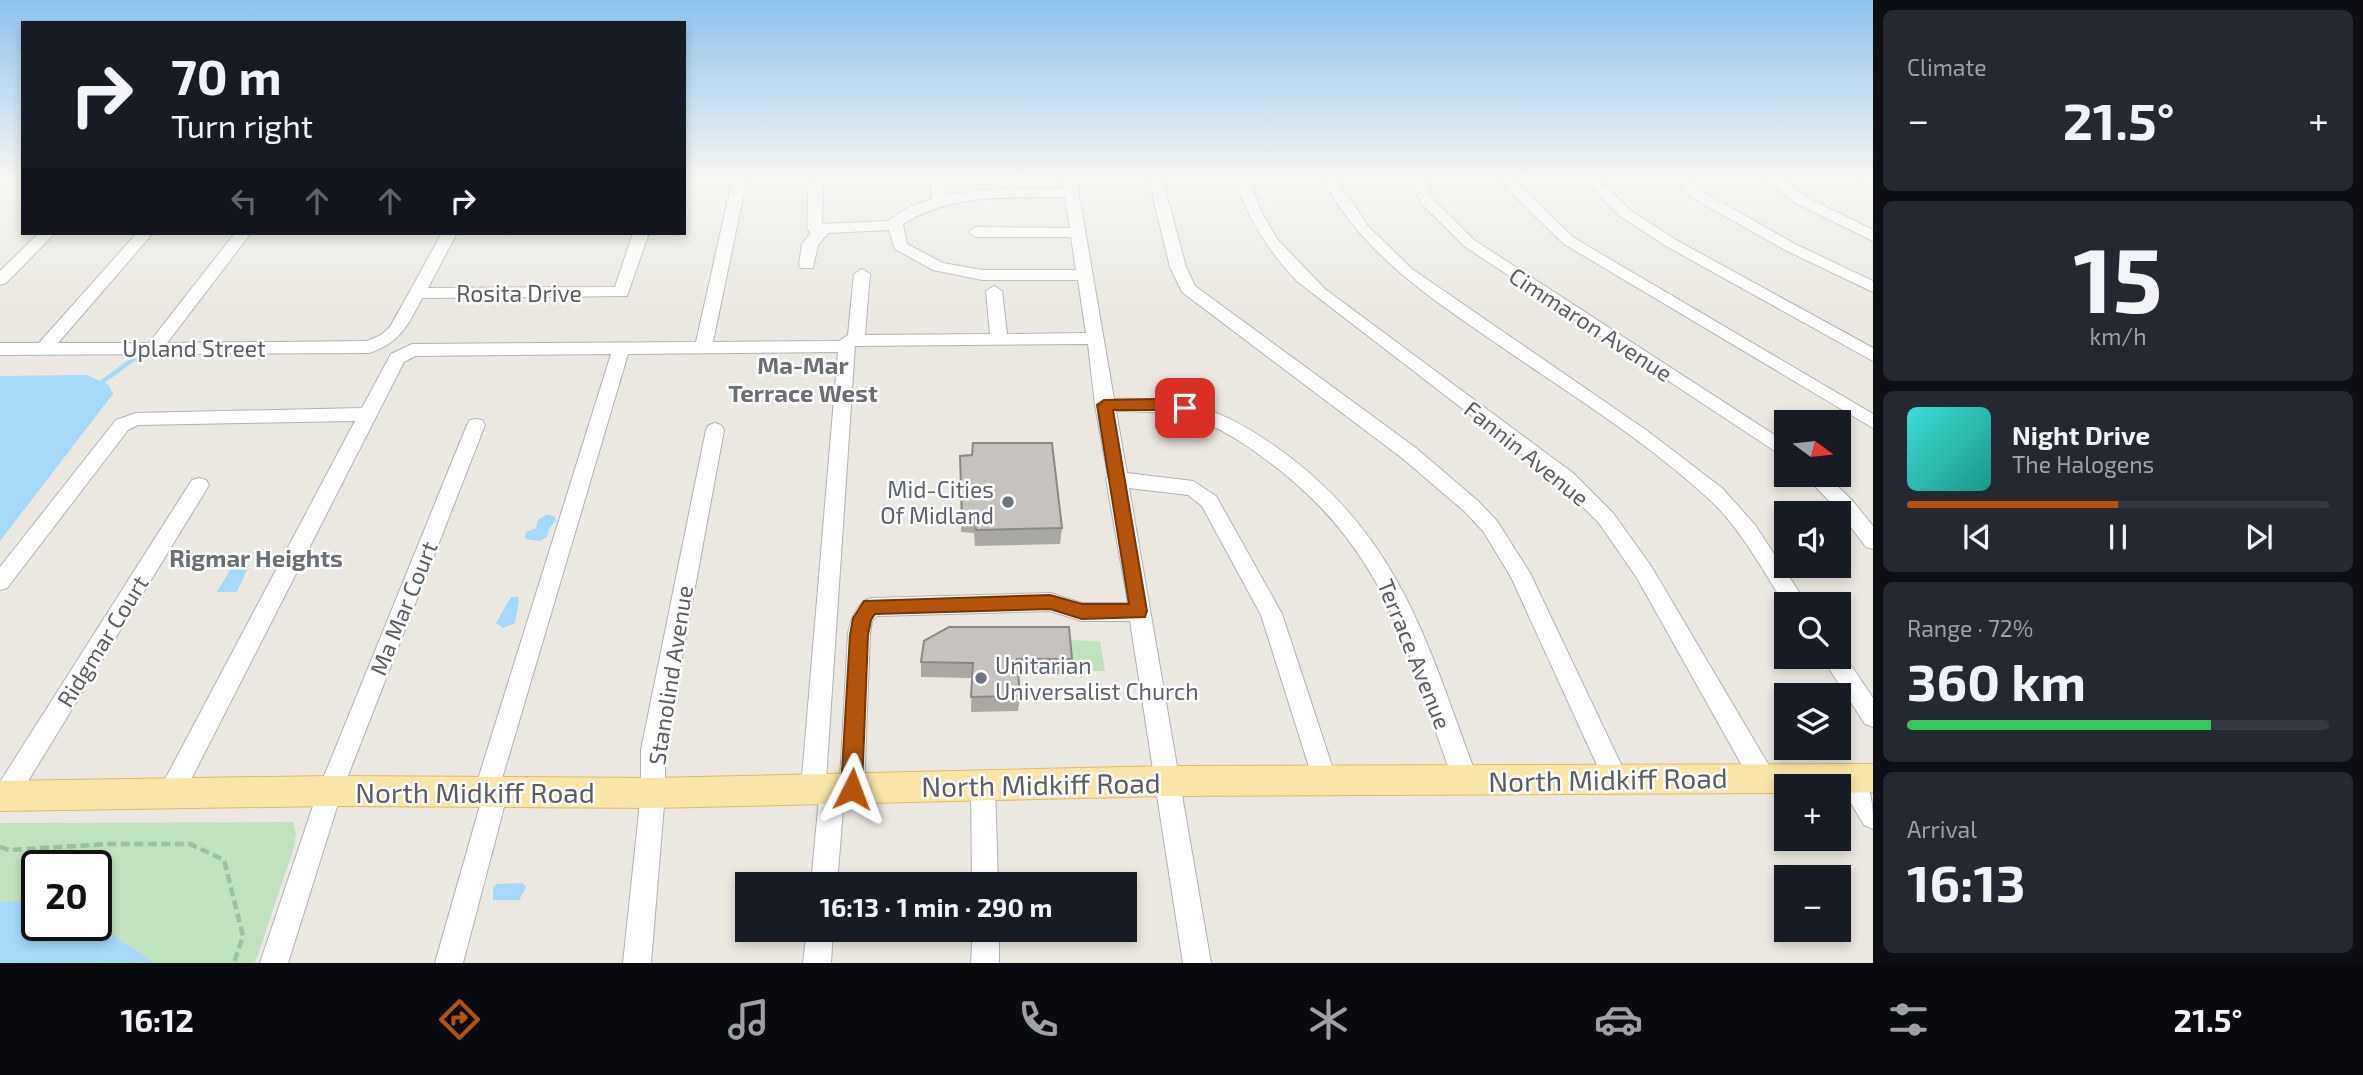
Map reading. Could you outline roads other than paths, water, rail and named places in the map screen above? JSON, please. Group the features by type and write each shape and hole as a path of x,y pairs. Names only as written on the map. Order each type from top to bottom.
{"main road":[{"name":"North Midkiff Road","path":"3,796 330,791 653,793 1167,781 1861,778"}],"street":[{"path":"703,348 730,222"},
{"path":"814,222 814,229 895,225"},
{"path":"895,222 900,246 939,267 982,275 1085,275"},
{"path":"1076,222 1116,479 1197,963"},
{"path":"1166,222 1178,267 1188,289 1409,453 1448,485 1490,526 1520,573 1616,779"},
{"name":"Fannin Avenue","path":"1258,222 1283,260 1319,293 1566,478 1606,518 1644,572 1762,777"},
{"path":"1358,222 1395,265 1626,425 1717,495 1746,531 1788,592"},
{"name":"Cimmaron Avenue","path":"1448,222 1469,243 1774,443"},
{"path":"1549,222 1569,241 1873,422"},
{"path":"1639,222 1671,243 1873,355"},
{"path":"1746,222 1790,247 1873,287"},
{"path":"1844,222 1873,236"},
{"path":"807,265 810,244 822,229"},
{"path":"976,232 1078,233"},
{"path":"0,280 45,235"},
{"path":"43,349 143,235"},
{"path":"154,348 241,235"},
{"path":"417,293 448,235"},
{"name":"Rosita Drive","path":"417,293 621,292 640,235"},
{"path":"825,872 832,789 851,343 862,274"},
{"path":"994,291 999,338"},
{"name":"Upland Street","path":"0,349 369,347 387,339 397,330 417,293"},
{"path":"171,793 397,358 412,350 703,348 999,338 1094,338"},
{"path":"449,963 491,792 621,349"},
{"name":"Terrace Avenue","path":"1104,405 1185,408 1222,421 1258,443 1302,476 1349,524 1378,565 1406,622 1466,780"},
{"path":"0,582 122,425 136,419 368,414"},
{"name":"Ma Mar Court","path":"274,963 330,791 476,425"},
{"name":"Stanolind Avenue","path":"637,963 653,793 653,750 715,430"},
{"path":"1116,479 1193,488 1209,501 1271,614 1325,781"},
{"name":"Ridgmar Court","path":"3,796 199,485"},
{"path":"1826,487 1844,504 1873,541"},
{"path":"832,789 862,618 870,607 1050,602 1082,612 1139,611"},
{"path":"1841,669 1873,717"},
{"path":"1861,778 1873,817"},
{"path":"983,785 985,872"},
{"path":"817,963 819,942"},
{"path":"985,963 986,942"}],"water":[{"path":"87,375 109,385 113,394 0,541 0,376"},
{"path":"546,515 554,516 556,520 547,537 540,541 525,539 526,532 536,528 538,520"},
{"path":"233,565 249,565 237,592 217,592"},
{"path":"511,597 518,597 519,601 515,623 503,628 496,623"},
{"path":"523,883 526,887 519,900 493,900 493,887 497,884"},
{"path":"21,901 21,941 112,941 112,935 154,962 0,963 0,903"}],"waterway":[{"path":"102,382 139,355"}],"place":[{"name":"Mid-Cities Of Midland","path":"1008,502"},
{"name":"Unitarian Universalist Church","path":"981,678"}],"district":[{"name":"Ma-Mar Terrace West","path":"803,378"},
{"name":"Rigmar Heights","path":"256,557"}]}
